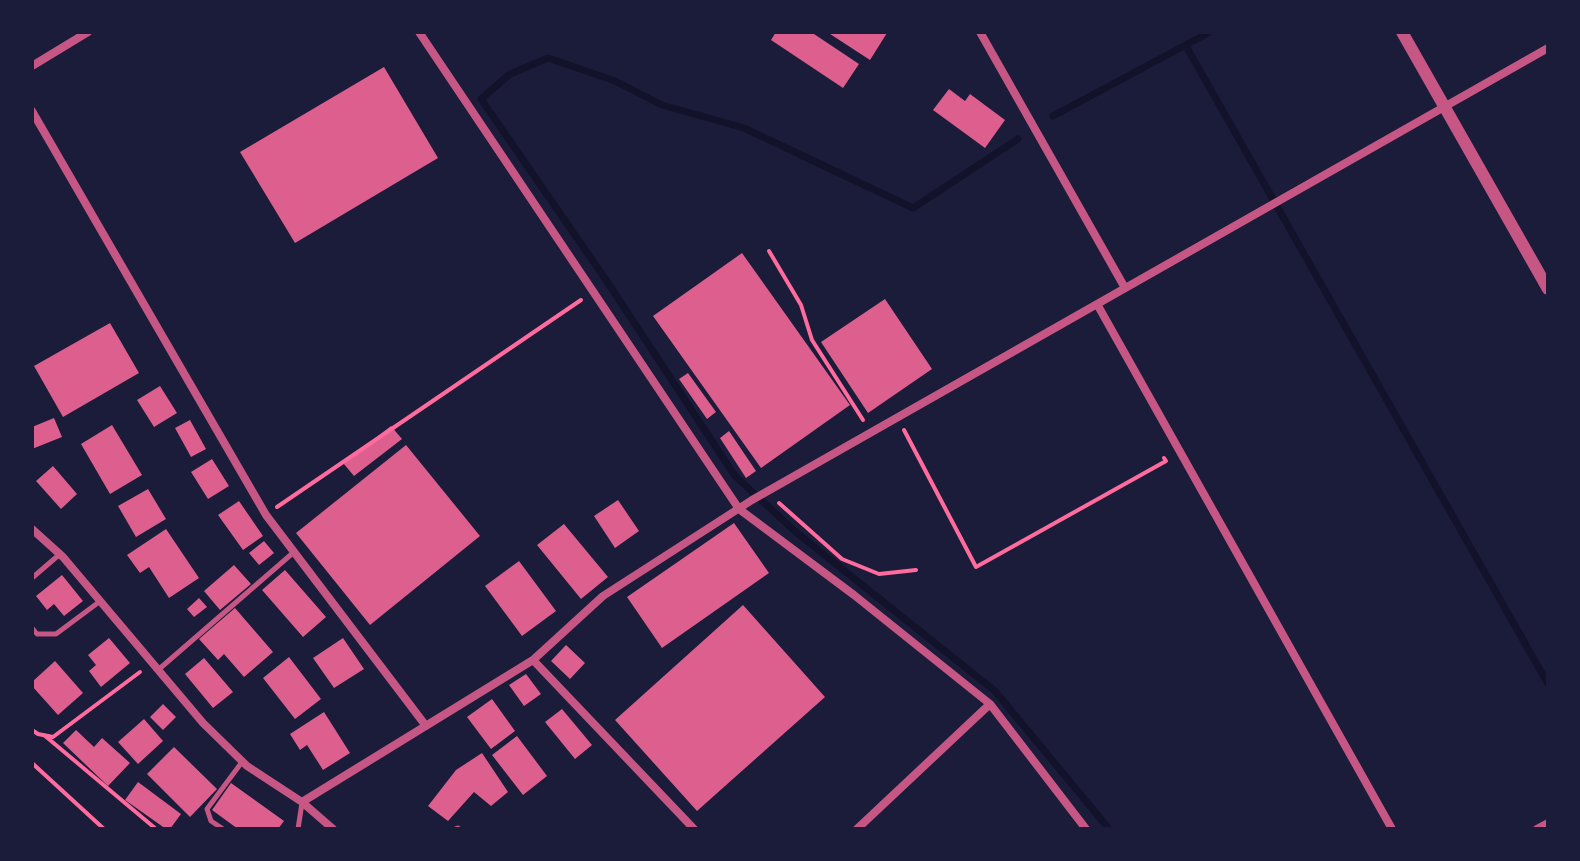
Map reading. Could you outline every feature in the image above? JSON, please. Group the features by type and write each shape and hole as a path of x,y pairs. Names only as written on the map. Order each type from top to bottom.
{"street":[{"path":"32,66 88,32"},
{"path":"419,32 739,509 854,595 990,704 1086,829"},
{"path":"980,32 1125,288"},
{"path":"1402,32 1548,289"},
{"path":"302,802 533,660 603,596 767,492 1548,48"},
{"path":"32,111 266,515 426,726"},
{"path":"1097,304 1392,829"},
{"path":"32,529 60,554 203,723 242,762 302,802 333,829"},
{"path":"533,660 694,829"},
{"path":"857,829 990,704"},
{"path":"1537,829 1548,823"}],"lane":[{"path":"155,667 294,552"},
{"path":"32,578 60,554"},
{"path":"32,628 37,634 56,634 99,602"},
{"path":"223,829 211,821 207,809 242,762"},
{"path":"298,829 302,802"}],"path":[{"path":"769,251 801,305 812,340 871,432"},
{"path":"266,515 594,291"},
{"path":"897,417 976,567 1166,461"},
{"path":"767,492 842,559 879,574 916,570"},
{"path":"32,730 53,737 155,667"},
{"path":"44,735 156,829"},
{"path":"32,763 104,829"}],"building":[{"path":"776,32 811,32 859,64 843,88 771,40"},
{"path":"827,32 885,32 887,33 870,60"},
{"path":"384,67 438,158 295,243 240,152"},
{"path":"949,89 965,101 970,94 1005,120 985,148 933,110"},
{"path":"742,253 850,405 761,468 653,316"},
{"path":"885,299 932,369 868,413 821,342"},
{"path":"110,323 139,373 63,417 34,366"},
{"path":"688,373 716,412 707,419 679,379"},
{"path":"160,386 177,413 154,427 137,400"},
{"path":"54,418 62,437 32,449 32,427"},
{"path":"190,420 206,449 191,457 175,428"},
{"path":"112,425 142,475 110,494 81,444"},
{"path":"391,426 402,439 354,476 343,463"},
{"path":"729,431 756,471 746,478 720,438"},
{"path":"406,445 480,536 370,625 296,533"},
{"path":"212,459 229,486 208,499 191,472"},
{"path":"53,466 77,494 61,509 36,481"},
{"path":"148,489 166,519 136,537 118,506"},
{"path":"618,500 639,531 615,548 594,516"},
{"path":"239,501 263,536 243,550 218,515"},
{"path":"734,523 769,573 662,648 627,597"},
{"path":"564,524 608,577 581,599 537,545"},
{"path":"166,529 199,578 169,598 149,567 140,573 127,555"},
{"path":"264,541 274,553 259,565 249,553"},
{"path":"519,561 556,611 522,636 485,586"},
{"path":"234,565 251,584 220,610 204,591"},
{"path":"285,570 326,617 303,637 262,590"},
{"path":"62,575 83,601 64,616 54,604 47,610 36,596"},
{"path":"199,598 207,607 194,617 187,609"},
{"path":"743,605 825,697 697,811 615,720"},
{"path":"235,608 273,652 244,677 224,654 218,660 199,639"},
{"path":"109,638 130,663 101,687 89,671 96,665 88,655"},
{"path":"343,638 364,669 334,688 313,658"},
{"path":"566,645 585,663 570,679 551,661"},
{"path":"289,657 321,699 295,719 263,678"},
{"path":"204,658 233,692 213,708 185,674"},
{"path":"55,661 83,693 58,715 32,686 32,682"},
{"path":"526,674 541,694 524,706 509,685"},
{"path":"492,699 515,731 491,749 467,717"},
{"path":"163,704 176,717 163,730 150,717"},
{"path":"562,709 592,745 575,759 545,722"},
{"path":"324,712 350,753 323,770 307,745 300,750 290,734"},
{"path":"144,719 163,741 138,764 118,742"},
{"path":"76,730 94,747 102,738 130,763 108,786 63,743"},
{"path":"517,736 547,776 523,795 492,755"},
{"path":"174,747 217,789 190,817 147,774"},
{"path":"482,753 508,792 491,806 474,792 448,821 428,806 456,770"},
{"path":"138,782 181,814 170,829 125,800"},
{"path":"231,783 284,821 278,829 238,829 212,810"}],"waterway":[{"path":"1053,116 1210,32"},
{"path":"1186,46 1548,684"},
{"path":"1018,139 913,208 744,128 662,105 615,81 548,58 510,74 481,99 606,280 735,476 797,533 995,691 1109,829"}]}
